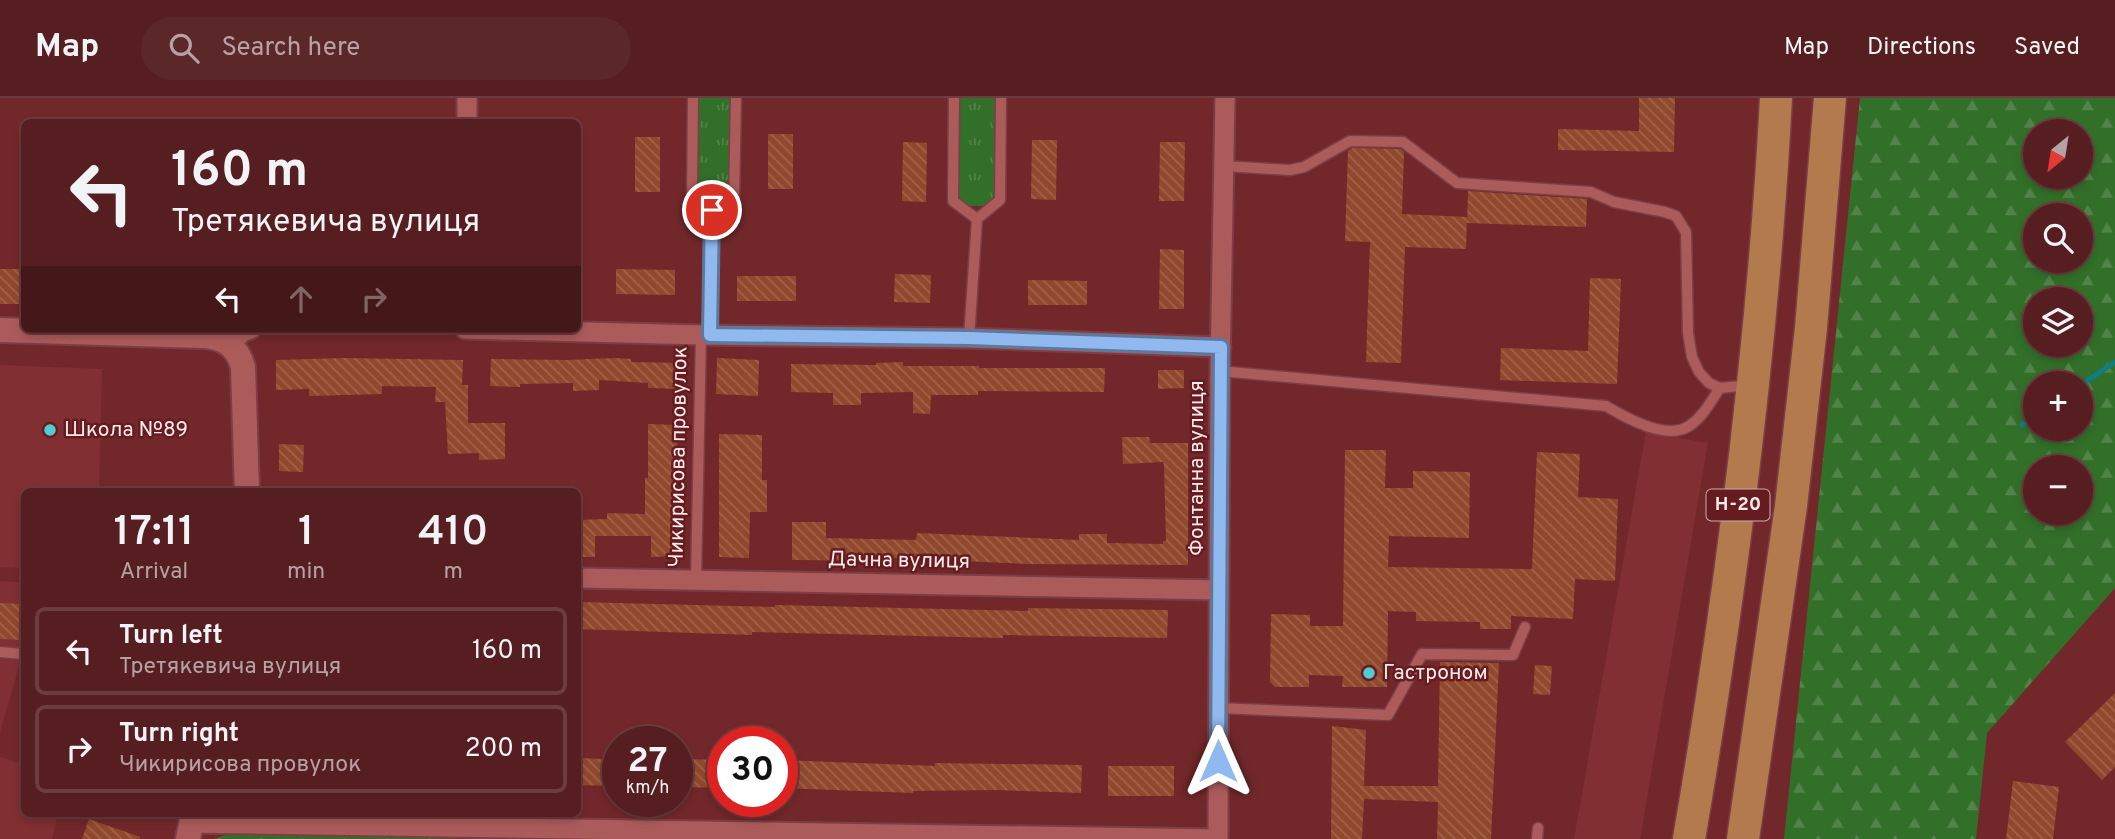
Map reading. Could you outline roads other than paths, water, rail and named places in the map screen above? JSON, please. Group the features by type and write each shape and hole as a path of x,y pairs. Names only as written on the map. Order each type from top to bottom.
{"main road":[{"name":"Н-20","path":"1696,832 1752,385 1769,219 1776,98"},
{"name":"Н-20","path":"1739,835 1791,506 1811,327 1831,104"}],"street":[{"path":"467,98 467,119"},
{"name":"Фонтанна вулиця","path":"1218,839 1220,371 1225,98"},
{"path":"0,330 21,331"},
{"path":"581,332 969,338 1221,347"},
{"path":"122,333 215,336 231,344 243,367 247,488"},
{"path":"231,344 242,333"},
{"name":"Дачна вулиця","path":"581,578 1219,590"},
{"path":"191,825 512,834 1218,839"}],"lane":[{"path":"693,98 692,199 712,210 734,198 736,98"},
{"path":"954,98 953,201 977,219"},
{"path":"969,338 977,219 1000,200 1002,98"},
{"path":"1224,166 1290,170 1304,167 1350,141 1403,142 1457,183 1591,192 1614,202 1676,216 1686,232 1688,333 1692,357 1699,372 1709,383 1720,388 1752,385"},
{"name":"Чикирисова провулок","path":"696,580 712,210"},
{"path":"1220,371 1606,406 1636,423 1662,430 1687,428 1703,414 1720,388"},
{"path":"1218,708 1388,715 1422,654 1513,656 1525,626"},
{"path":"0,652 21,654"}],"waterway":[{"path":"2093,377 2115,362"}],"place":[{"name":"Школа №89","path":"50,430"},
{"name":"Гастроном","path":"1369,673"}]}
